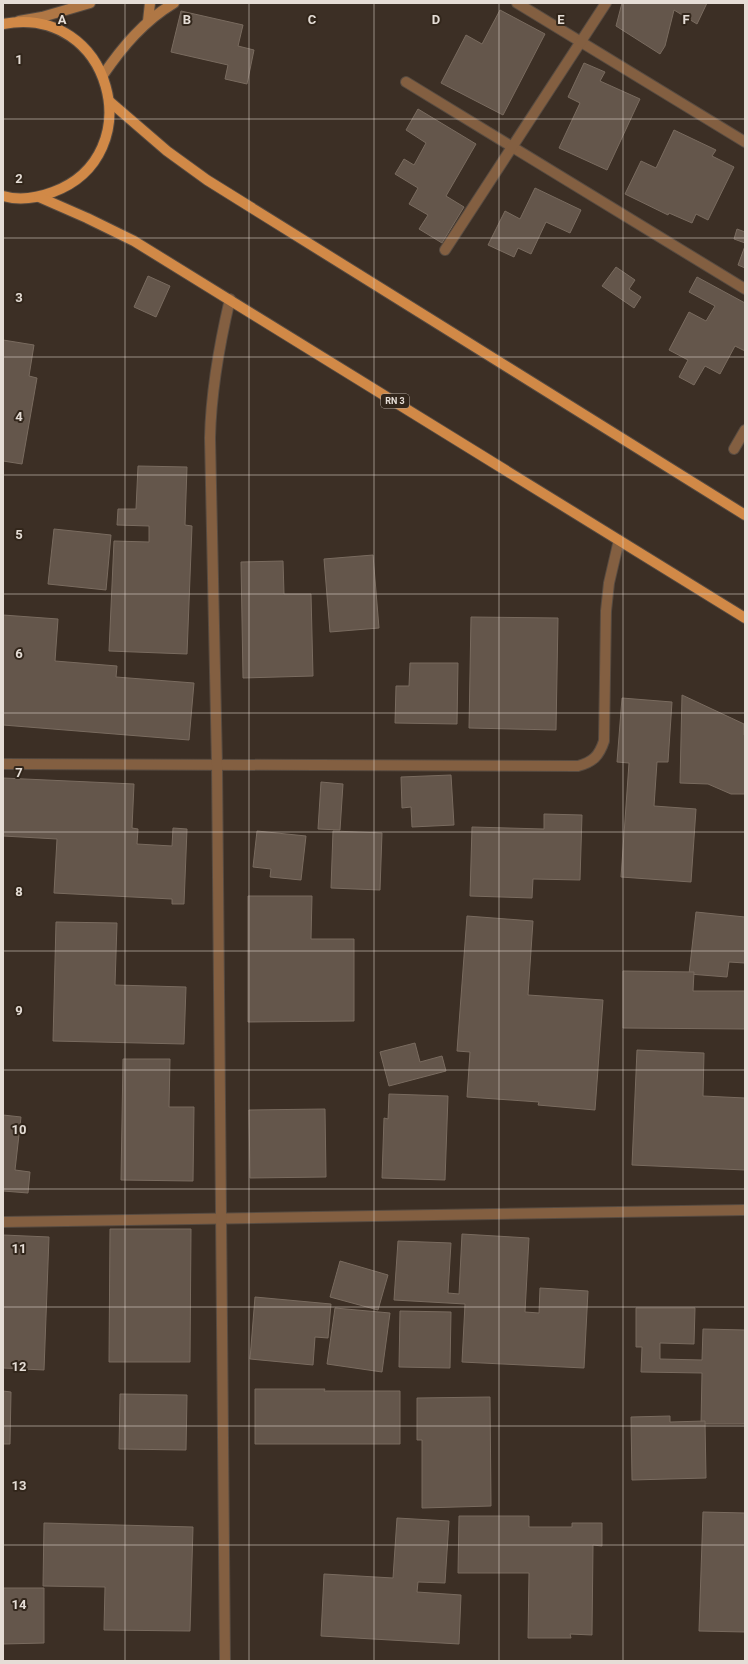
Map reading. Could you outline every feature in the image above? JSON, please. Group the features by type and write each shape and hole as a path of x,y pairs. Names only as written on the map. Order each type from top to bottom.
{"main road":[{"path":"3,24 42,17 90,3"},
{"path":"148,21 150,3"},
{"path":"103,75 123,47 148,21 174,3"},
{"path":"3,196 12,198 39,197 63,188 84,173 100,152 108,127 110,101 103,75 90,52 70,35 46,24 19,21"},
{"path":"110,101 167,151 207,180 745,515"},
{"name":"RN 3","path":"39,197 128,238 230,299 745,618"}],"street":[{"path":"517,3 745,142"},
{"path":"445,250 606,3"},
{"path":"406,82 745,289"},
{"path":"225,1661 218,765 210,438 211,404 215,371 230,299"},
{"path":"734,449 745,430"},
{"path":"3,764 578,766 587,764 595,759 601,751 604,741 606,611 609,583 619,540"},
{"path":"3,1222 222,1220 745,1210"}],"building":[{"path":"622,3 707,3 697,24 674,10 665,46 660,54 616,26"},
{"path":"500,10 545,34 503,115 441,83 466,35 482,44"},
{"path":"181,11 243,25 238,46 254,50 247,84 225,79 228,65 171,52"},
{"path":"584,63 605,72 600,81 640,99 607,170 559,148 580,103 568,97"},
{"path":"418,109 476,144 446,196 464,207 442,243 419,229 428,215 409,204 418,188 395,174 404,159 414,165 426,143 406,130"},
{"path":"674,130 716,150 712,156 734,167 708,220 696,214 692,223 669,213 668,215 625,194 641,161 656,168"},
{"path":"535,188 581,210 570,233 546,222 531,254 518,248 514,257 488,245 505,211 520,219"},
{"path":"737,229 745,232 745,243 734,239"},
{"path":"745,246 745,268 738,265"},
{"path":"616,267 635,280 629,289 641,297 634,308 602,286"},
{"path":"148,276 170,286 156,317 134,307"},
{"path":"697,277 745,303 745,351 735,346 720,374 705,366 694,385 679,377 688,360 669,350 689,312 706,321 715,306 689,292"},
{"path":"3,340 34,345 29,376 37,378 22,464 3,461"},
{"path":"138,466 187,467 185,525 192,526 187,654 109,651 114,541 149,542 149,526 117,525 118,509 136,509"},
{"path":"54,529 111,535 106,590 48,584"},
{"path":"373,555 379,628 330,632 324,559"},
{"path":"283,561 284,594 311,594 313,676 243,678 241,562"},
{"path":"3,615 58,619 55,661 117,666 116,677 194,683 189,740 3,725"},
{"path":"471,617 558,618 556,730 469,728"},
{"path":"410,663 458,663 457,724 395,723 396,686 409,686"},
{"path":"682,695 744,724 745,794 731,794 708,784 680,783"},
{"path":"622,698 672,702 668,762 657,762 654,806 696,809 691,882 621,877 629,763 617,762"},
{"path":"451,775 454,825 412,827 411,807 402,808 401,777"},
{"path":"3,778 134,784 132,828 138,829 137,844 172,846 173,828 187,829 184,904 172,904 172,899 54,893 57,839 3,836"},
{"path":"321,782 343,784 340,830 318,829"},
{"path":"544,814 582,815 580,880 533,879 532,898 470,896 472,827 544,829"},
{"path":"257,831 306,836 301,880 270,877 271,869 253,867"},
{"path":"333,831 382,833 380,890 331,888"},
{"path":"248,896 312,896 311,939 354,939 354,1021 248,1022"},
{"path":"696,912 745,917 745,963 729,962 727,977 689,974"},
{"path":"467,916 533,921 528,995 603,1000 595,1110 538,1105 539,1102 467,1097 470,1052 457,1051"},
{"path":"56,922 117,923 115,985 186,987 184,1044 53,1041"},
{"path":"623,971 694,972 693,991 745,991 745,1029 623,1028"},
{"path":"415,1043 420,1062 442,1056 446,1071 389,1086 380,1052"},
{"path":"637,1050 704,1053 703,1096 745,1098 745,1170 632,1165"},
{"path":"123,1059 170,1059 169,1107 194,1107 193,1181 121,1180"},
{"path":"389,1094 448,1096 445,1180 382,1178 384,1118 388,1119"},
{"path":"325,1109 326,1177 250,1178 249,1110"},
{"path":"3,1115 21,1117 15,1170 30,1172 28,1193 3,1191"},
{"path":"110,1229 191,1229 190,1362 109,1362"},
{"path":"462,1234 529,1238 525,1312 539,1313 540,1288 588,1291 584,1368 462,1362 465,1304 394,1300 398,1241 451,1243 448,1293 459,1294"},
{"path":"3,1235 49,1237 44,1370 3,1368"},
{"path":"340,1261 388,1275 378,1310 330,1297"},
{"path":"255,1297 331,1304 328,1338 315,1337 313,1365 250,1359"},
{"path":"335,1308 390,1313 382,1372 327,1364"},
{"path":"636,1308 695,1308 694,1344 660,1343 660,1359 702,1360 703,1329 745,1330 745,1424 701,1424 702,1373 641,1372 642,1347 636,1347"},
{"path":"400,1311 451,1312 450,1368 399,1367"},
{"path":"255,1389 400,1391 400,1444 255,1444"},
{"path":"3,1391 11,1392 10,1444 3,1444"},
{"path":"120,1394 187,1395 186,1450 119,1449"},
{"path":"490,1397 491,1506 422,1508 422,1440 417,1440 417,1398"},
{"path":"670,1416 670,1422 705,1421 706,1478 632,1480 631,1417"},
{"path":"703,1512 745,1513 745,1632 699,1631"},
{"path":"459,1516 529,1516 529,1527 572,1527 572,1523 602,1523 602,1546 593,1545 592,1635 570,1634 571,1638 528,1638 529,1573 458,1573"},
{"path":"397,1518 449,1521 445,1583 418,1582 417,1592 461,1595 459,1644 321,1636 324,1574 393,1578"},
{"path":"44,1523 193,1527 190,1631 104,1630 105,1587 43,1586"},
{"path":"3,1588 44,1588 44,1643 3,1644"}]}
